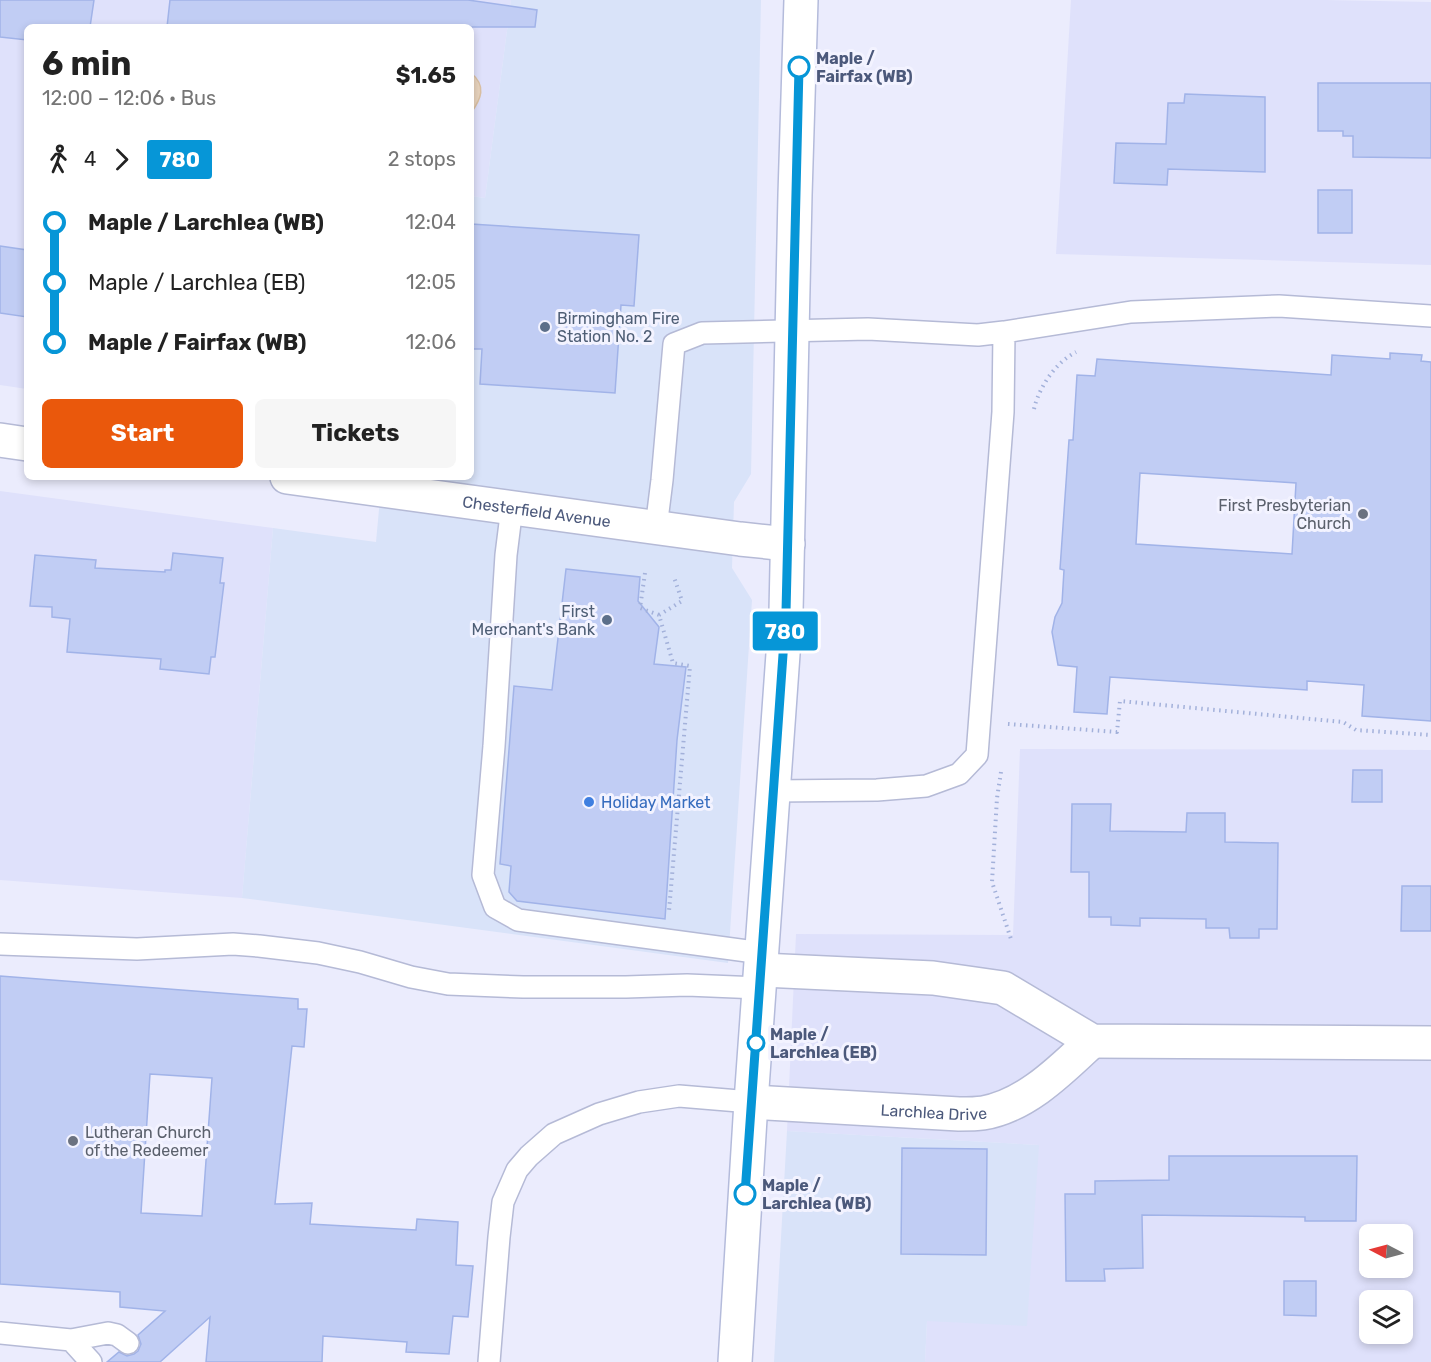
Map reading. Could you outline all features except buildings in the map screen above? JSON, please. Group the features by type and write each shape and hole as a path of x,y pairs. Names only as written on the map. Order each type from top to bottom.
{"street":[{"path":"735,1362 787,592 801,0"},
{"path":"0,440 24,444"},
{"name":"Chesterfield Avenue","path":"333,480 441,487 512,507 788,544"},
{"path":"760,970 933,978 1003,987 1092,1041 1431,1043"},
{"name":"Larchlea Drive","path":"751,1102 959,1114 983,1113 1013,1104 1052,1077 1092,1041"}],"lane":[{"path":"656,528 674,344 702,333 868,329 978,335 1131,312 1279,306 1431,316"},
{"path":"773,791 877,790 926,786 959,774 977,755 1003,412 1004,332"},
{"path":"512,507 506,555 483,875 495,907 518,920 760,970"},
{"path":"0,944 137,950 233,944 259,946 329,955 411,977 448,984 534,987 687,985 760,970"},
{"path":"489,1362 503,1202 517,1170 530,1155 554,1134 599,1114 639,1102 679,1096 751,1102"},
{"path":"0,1333 71,1340 108,1333 117,1335 128,1343"},
{"path":"71,1340 91,1362"}],"path":[{"path":"1033,412 1035,403 1052,372 1068,356 1078,351"},
{"path":"645,573 640,608 659,615"},
{"path":"659,615 682,601 674,577"},
{"path":"659,615 673,663 690,666 669,916"},
{"path":"1006,734 1007,723 1117,732 1120,701 1343,722 1356,730 1431,735"},
{"path":"1002,765 997,798 992,882 1011,939"}],"shaded area":[{"path":"0,0 511,0 485,198 474,196 474,24 24,24 24,389 0,385"},
{"path":"511,0 761,0 751,474 734,502 732,568 752,600 728,963 242,898 273,528 376,542 382,480 474,480 474,196 485,198"},
{"path":"1071,0 1431,2 1431,265 1056,254"},
{"path":"474,76 481,88 474,108"},
{"path":"0,491 273,528 242,898 0,880"},
{"path":"1020,749 1431,750 1431,1362 925,1362 927,1321 1039,1145 787,1131 796,934 1013,935"},
{"path":"787,1131 1039,1145 1027,1326 927,1321 925,1362 774,1362"}],"bus line":[{"name":"780","path":"745,1194 786,612 799,67"}],"place":[{"name":"Maple / Fairfax (WB)","path":"799,67"},
{"name":"Birmingham Fire Station No. 2","path":"545,327"},
{"name":"First Presbyterian Church","path":"1363,514"},
{"name":"First Merchant's Bank","path":"607,620"},
{"name":"Holiday Market","path":"589,802"},
{"name":"Maple / Larchlea (EB)","path":"756,1043"},
{"name":"Lutheran Church of the Redeemer","path":"73,1141"},
{"name":"Maple / Larchlea (WB)","path":"745,1194"}]}
